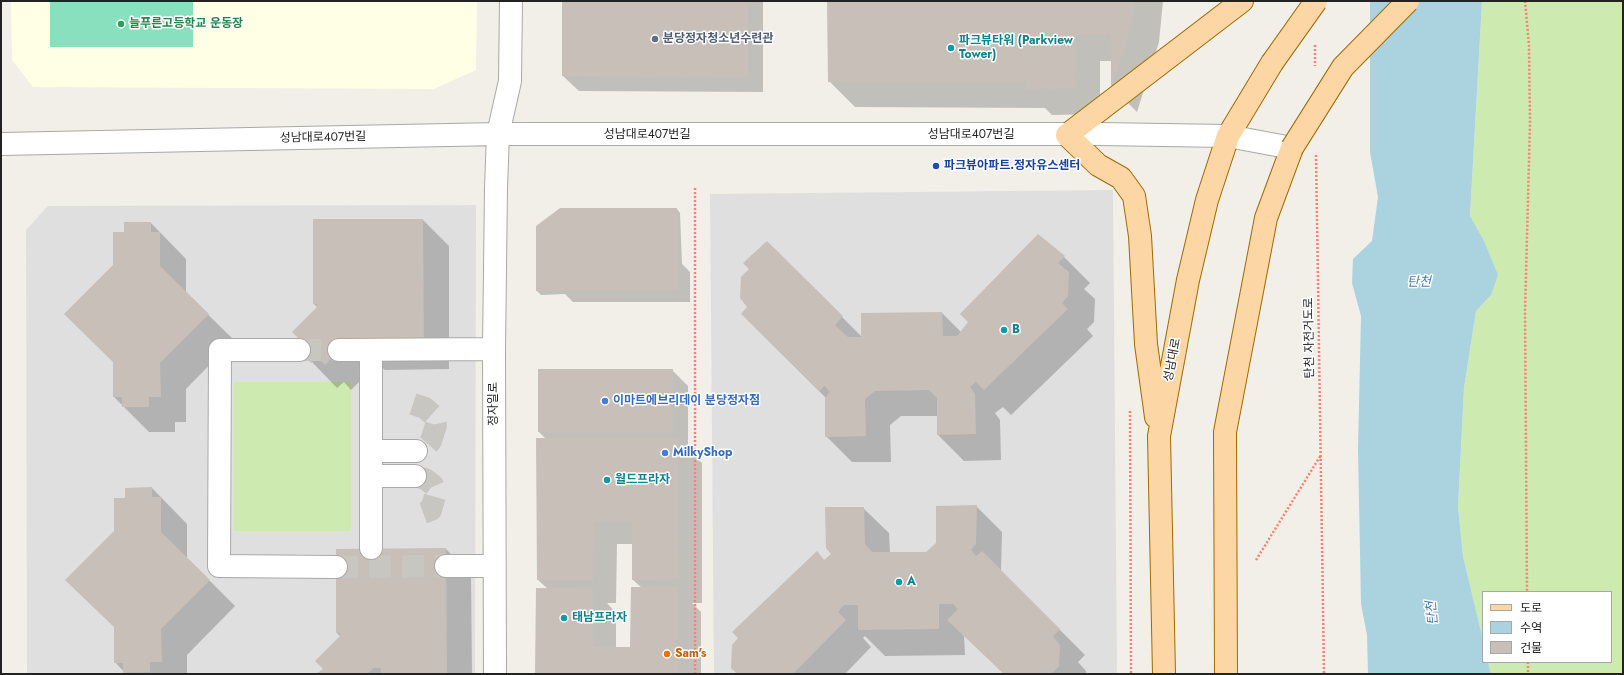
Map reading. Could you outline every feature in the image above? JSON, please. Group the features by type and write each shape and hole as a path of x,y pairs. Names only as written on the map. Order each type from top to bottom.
{"main road":[{"path":"1159,436 1146,344 1140,236 1134,196 1121,178 1098,165 1067,135 1242,1"},
{"name":"성남대로","path":"1164,674 1159,436 1188,280 1207,200 1228,136 1272,63 1316,1"},
{"path":"1226,674 1225,432 1266,218 1292,148 1343,67 1408,1"}],"street":[{"name":"정자일로","path":"495,674 494,349 496,188 498,134 510,81 511,1"},
{"name":"성남대로407번길","path":"1,144 498,134 1099,134 1228,136 1292,148"},
{"path":"339,350 494,349"},
{"path":"299,350 220,350 219,566 336,567"},
{"path":"371,350 371,548"},
{"path":"371,452 416,452"},
{"path":"371,476 415,476"},
{"path":"446,566 494,566"}],"path":[{"path":"1525,1 1529,45 1530,123 1525,312 1527,591"},
{"path":"1314,41 1315,73"},
{"name":"탄천 자전거도로","path":"1316,152 1324,674"},
{"path":"695,188 695,674"},
{"path":"1130,407 1130,674"},
{"path":"1256,560 1321,455"},
{"path":"1528,663 1528,674"}],"shaded area":[{"path":"11,1 477,1 476,70 434,89 33,87 12,60"},
{"path":"1113,190 1117,674 714,674 710,194"},
{"path":"476,205 475,674 27,674 26,230 48,206"}],"green space":[{"name":"늘푸른고등학교 운동장","path":"50,1 193,1 193,47 50,47"},
{"path":"1482,1 1623,1 1623,674 1491,674 1488,663 1612,663 1612,591 1482,591 1482,636 1463,556 1458,507 1464,388 1476,311 1491,295 1470,216"},
{"path":"234,382 351,382 351,531 234,531"}],"water":[{"name":"탄천","path":"1370,1 1482,1 1470,216 1484,241 1498,275 1491,295 1476,311 1464,388 1458,507 1463,556 1482,636 1482,663 1488,663 1491,674 1368,674 1367,635 1361,604 1358,449 1361,316 1352,283 1353,259 1372,241 1378,197 1370,152"}],"building":[{"name":"분당정자청소년수련관","path":"562,1 748,1 748,77 562,76"},
{"name":"파크뷰타워 (Parkview Tower)","path":"827,1 1135,1 1128,35 1111,88 1111,35 1075,35 1074,88 1025,89 1025,82 828,82"},
{"path":"560,208 677,208 678,290 536,291 536,226"},
{"path":"313,219 423,219 424,344 358,344 358,339 351,338 325,365 317,357 311,363 299,350 300,340 292,332 317,307 317,304 313,304"},
{"path":"124,222 151,222 151,232 160,232 160,266 209,314 160,363 161,397 149,397 149,407 122,407 122,397 113,397 113,362 64,314 113,265 113,232 124,232"},
{"name":"B","path":"1038,234 1065,256 1058,263 1069,272 1068,296 1062,303 1068,309 984,390 976,382 970,387 975,394 976,434 937,435 937,398 929,390 875,391 865,399 866,436 825,437 825,398 830,392 825,386 819,391 741,314 747,307 740,298 741,277 749,269 743,263 767,241 843,316 835,325 848,337 861,337 861,313 942,312 943,336 957,336 968,322 960,314"},
{"name":"이마트에브리데이 분당정자점","path":"538,369 673,369 673,432 538,432"},
{"name":"월드프라자","path":"536,438 678,438 679,579 632,580 632,521 594,521 593,580 537,580"},
{"path":"152,487 152,497 161,497 161,532 210,580 161,629 162,662 150,662 150,672 123,673 123,663 114,663 114,627 65,580 114,531 114,498 125,498 125,488"},
{"name":"A","path":"977,505 976,544 971,550 976,556 982,551 1060,629 1053,636 1060,645 1059,666 1051,674 1004,674 947,620 958,609 953,604 939,604 939,629 858,630 858,605 844,605 838,612 846,620 793,674 737,674 731,668 732,645 738,638 732,632 817,551 824,560 831,554 826,548 825,507 864,507 865,544 872,552 926,552 936,543 936,506"},
{"path":"446,548 447,673 381,673 381,668 374,668 367,674 316,674 323,669 315,661 340,636 340,633 336,633 336,549"},
{"name":"태남프라자","path":"631,587 678,587 678,674 535,674 536,588 593,589 593,647 630,647"}],"tunnel":[{"path":"299,350 339,350"},
{"path":"413,404 425,408 434,416 436,425 431,441 424,449 416,451"},
{"path":"415,476 425,479 433,485 436,492 431,510 420,514"},
{"path":"336,567 446,566"}],"place":[{"name":"늘푸른고등학교 운동장","path":"121,24"},
{"name":"분당정자청소년수련관","path":"655,39"},
{"name":"파크뷰타워 (Parkview Tower)","path":"951,48"},
{"name":"파크뷰아파트.정자유스센터","path":"936,166"},
{"name":"B","path":"1004,330"},
{"name":"이마트에브리데이 분당정자점","path":"605,401"},
{"name":"MilkyShop","path":"665,453"},
{"name":"월드프라자","path":"607,480"},
{"name":"A","path":"899,582"},
{"name":"태남프라자","path":"564,618"},
{"name":"Sam's","path":"667,654"}]}
